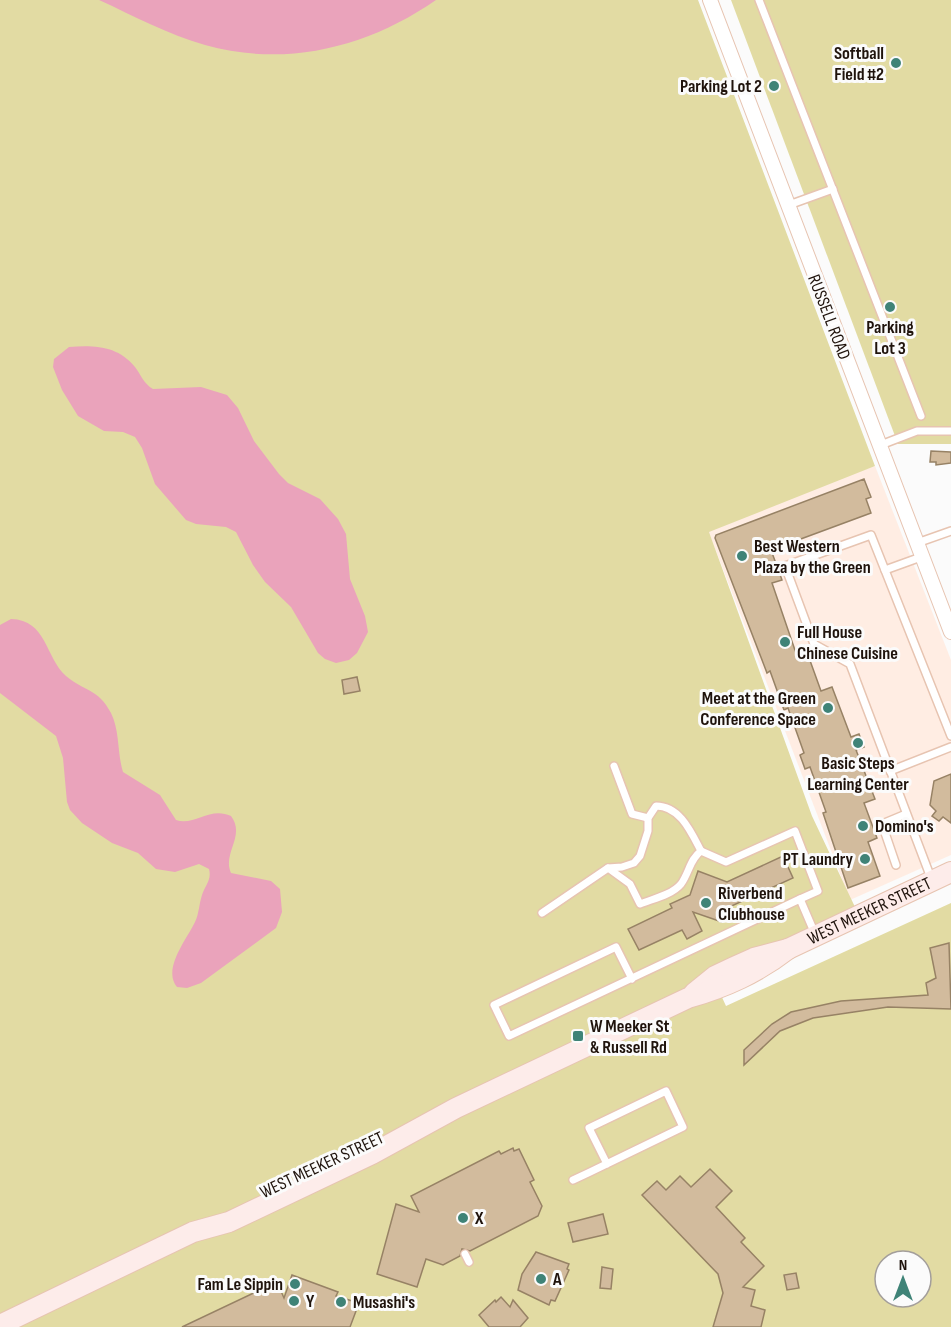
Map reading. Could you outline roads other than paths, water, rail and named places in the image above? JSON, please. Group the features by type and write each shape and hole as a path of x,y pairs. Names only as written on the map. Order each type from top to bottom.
{"main road":[{"name":"WEST MEEKER STREET","path":"193,1232 229,1222 372,1154 456,1108 688,998 716,976 734,967 754,958 788,949 951,872"},
{"name":"WEST MEEKER STREET","path":"0,1325 193,1232 224,1211 358,1146 456,1108"}],"street":[{"name":"RUSSELL ROAD","path":"710,0 786,206 951,632"}],"lane":[{"path":"759,0 921,416"},
{"path":"786,206 833,189"},
{"path":"878,446 917,431 951,431"},
{"path":"916,543 951,531"},
{"path":"932,881 850,664 813,644 785,566 871,535 950,730"},
{"path":"885,570 921,557"},
{"path":"890,771 951,747"},
{"path":"614,766 632,814 648,818"},
{"path":"542,913 608,868 622,867 634,862 640,856 648,831 648,818 656,806 672,811 689,828 701,851 726,862 795,831 818,891 632,979 509,1036 494,1005 616,947 632,979"},
{"path":"896,865 882,824 906,814"},
{"path":"608,868 630,885 640,904 674,890 681,884 695,855 701,851"},
{"path":"800,899 816,936"},
{"path":"573,1180 607,1164 683,1127 666,1091 590,1128 607,1164"},
{"path":"465,1254 469,1262"}],"place":[{"name":"Softball Field #2","path":"896,63"},
{"name":"Parking Lot 2","path":"774,86"},
{"name":"Parking Lot 3","path":"890,307"},
{"name":"Best Western Plaza by the Green","path":"742,556"},
{"name":"Full House Chinese Cuisine","path":"785,642"},
{"name":"Meet at the Green Conference Space","path":"828,708"},
{"name":"Basic Steps Learning Center","path":"858,743"},
{"name":"Domino's","path":"863,826"},
{"name":"PT Laundry","path":"865,859"},
{"name":"Riverbend Clubhouse","path":"706,903"},
{"name":"W Meeker St & Russell Rd","path":"578,1036"},
{"name":"X","path":"463,1218"},
{"name":"A","path":"541,1279"},
{"name":"Fam Le Sippin","path":"295,1284"},
{"name":"Y","path":"294,1301"},
{"name":"Musashi's","path":"341,1302"}]}
